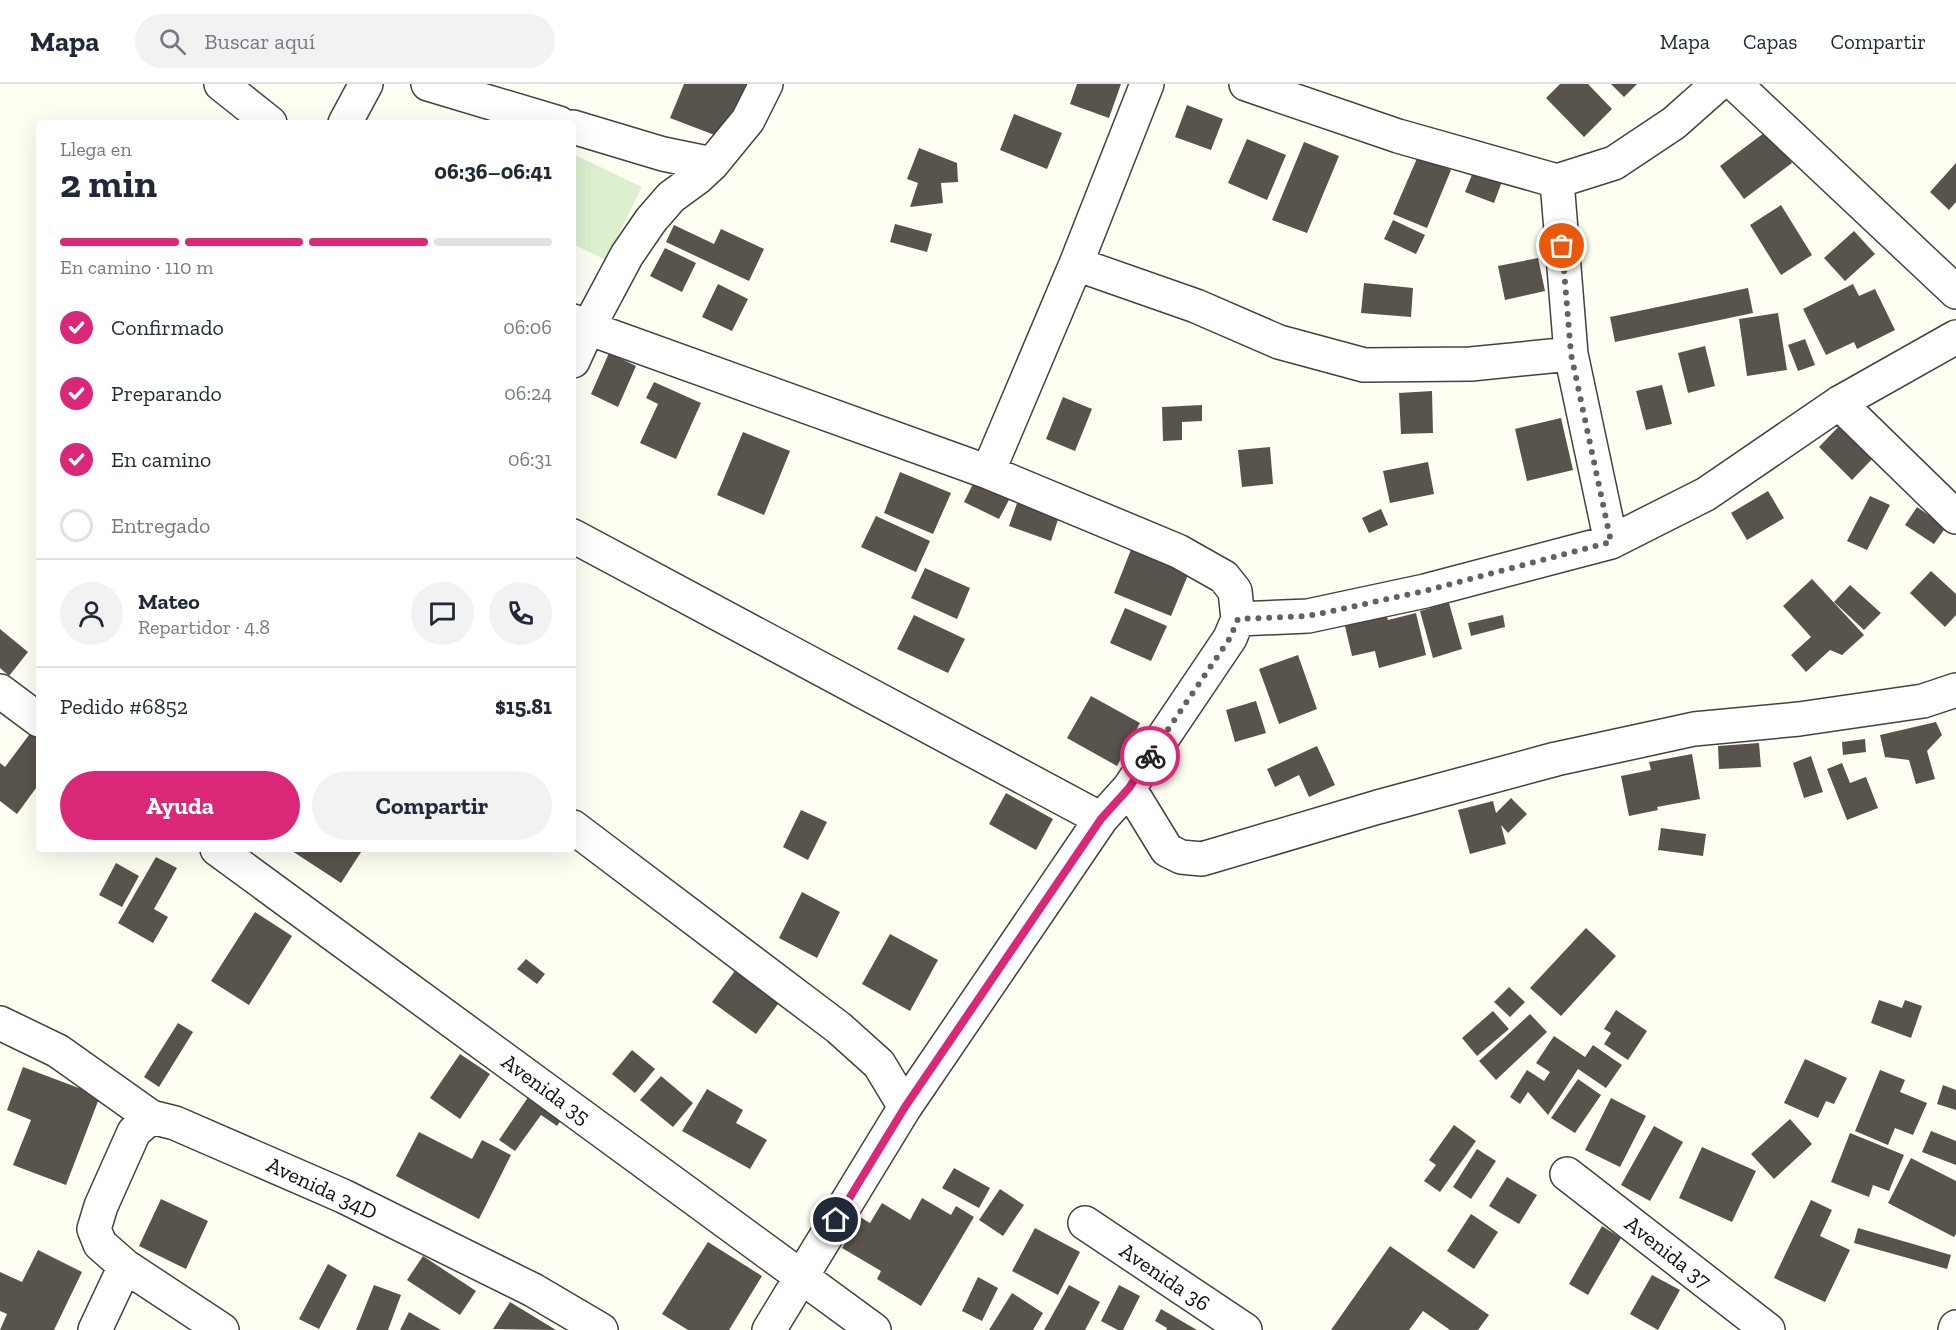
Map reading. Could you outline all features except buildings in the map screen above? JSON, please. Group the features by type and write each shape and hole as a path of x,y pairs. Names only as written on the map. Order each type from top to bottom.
{"street":[{"path":"221,84 266,120"},
{"path":"347,120 366,84"},
{"path":"428,84 549,120"},
{"path":"576,346 580,325 651,220 671,197 712,164 748,120 766,84"},
{"path":"988,472 1076,264 1147,84"},
{"path":"1246,84 1398,136 1557,181 1614,163 1674,123 1718,84"},
{"path":"1735,84 1956,292"},
{"path":"576,128 663,154 712,164"},
{"path":"1557,181 1571,354 1611,542"},
{"path":"1076,264 1196,306 1279,342 1364,365 1471,364 1571,354"},
{"path":"580,325 988,472 1178,550 1224,577 1235,591 1238,619 1230,638 1129,788 1101,819 905,1107 769,1330"},
{"path":"1238,619 1308,616 1425,591 1611,542 1706,494 1839,403 1956,337"},
{"path":"1839,403 1956,517"},
{"path":"576,538 1101,819"},
{"path":"1129,788 1167,850 1181,857 1202,860 1378,807 1556,759 1694,729 1799,719 1923,701 1956,690"},
{"path":"0,691 36,718"},
{"path":"576,829 838,1028 879,1064 905,1107"},
{"name":"Avenida 35","path":"221,852 874,1330"},
{"name":"Avenida 34D","path":"0,1023 58,1051 151,1117 175,1123 343,1196 533,1290 601,1330"},
{"path":"151,1117 134,1132 101,1206 94,1229 100,1244 125,1266 222,1330"},
{"name":"Avenida 37","path":"1567,1174 1768,1330"},
{"name":"Avenida 36","path":"1085,1223 1245,1330"},
{"path":"95,1330 125,1266"}],"green space":[{"path":"576,155 642,187 606,260 576,245"}],"way so far":[{"path":"1150,756 1230,638 1238,619 1308,616 1425,591 1611,542 1571,354 1562,246"}],"route":[{"path":"836,1220 905,1107 1101,819 1129,788 1150,756"}]}
